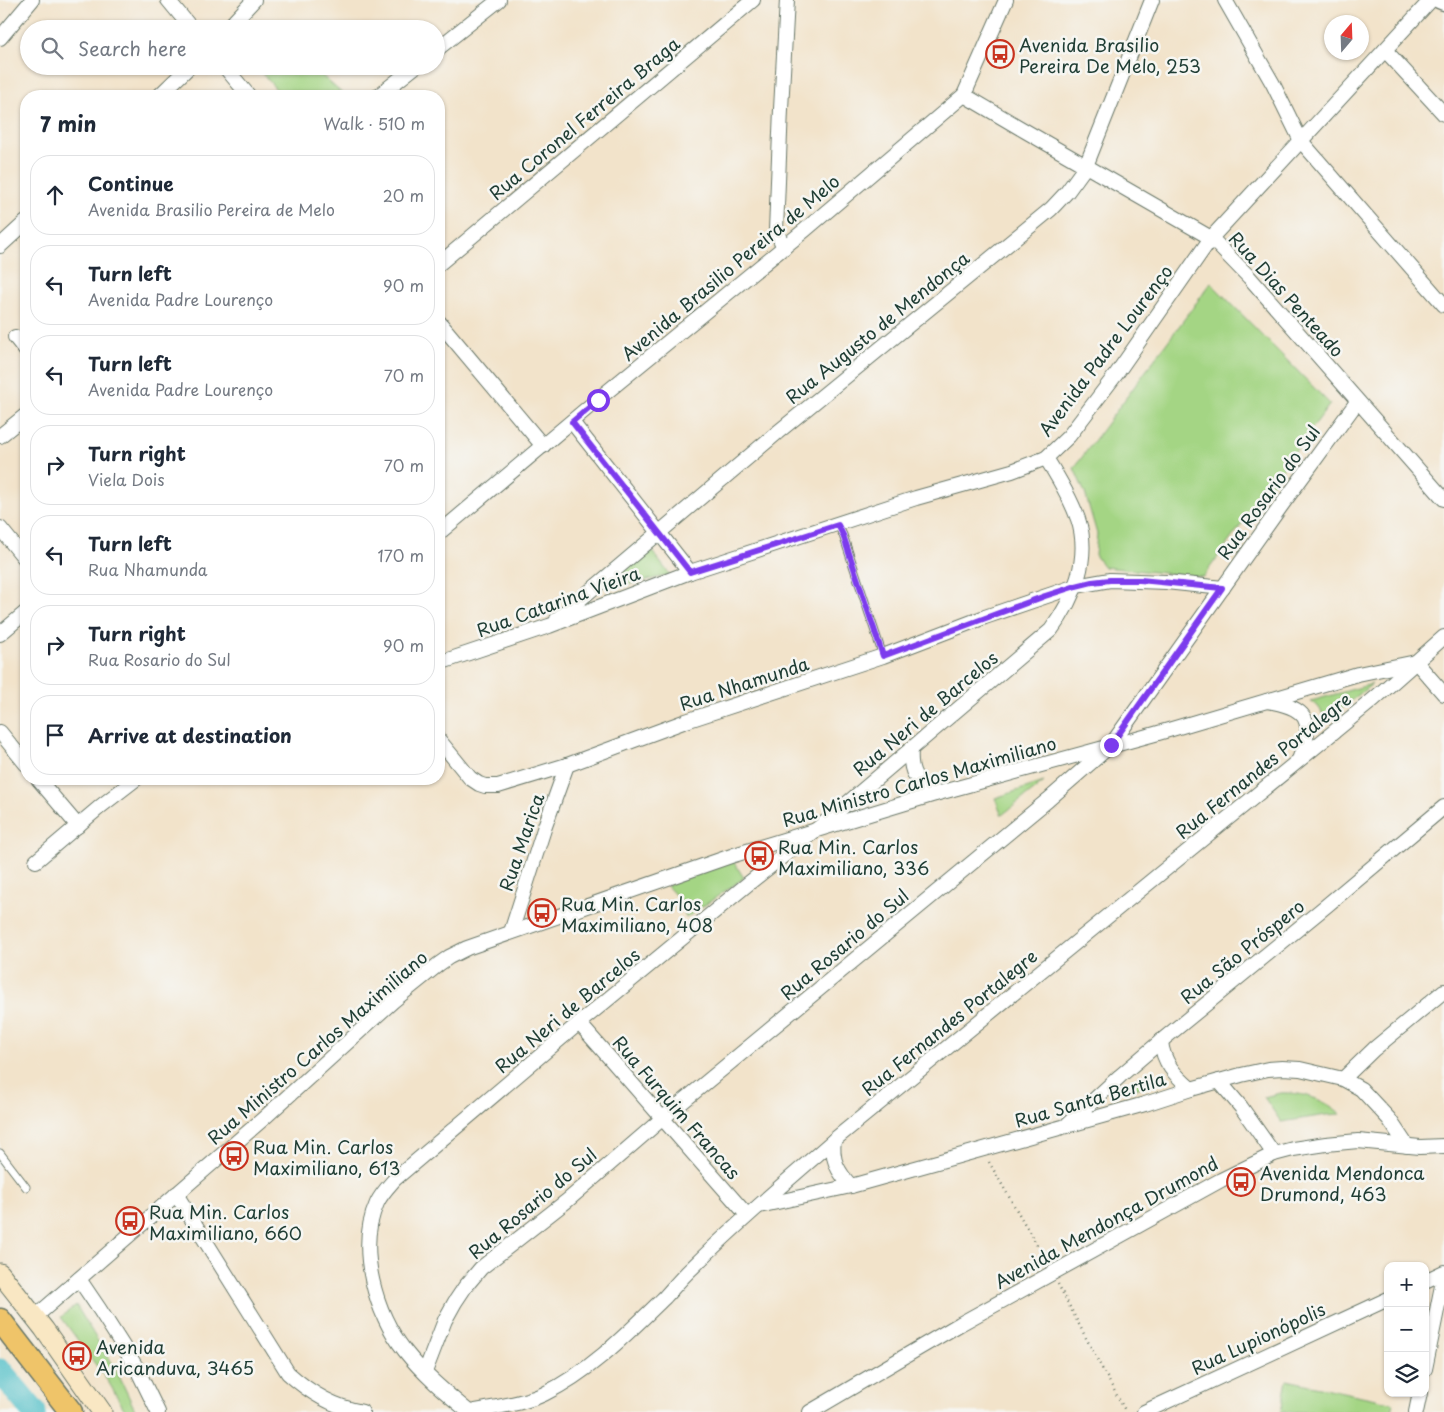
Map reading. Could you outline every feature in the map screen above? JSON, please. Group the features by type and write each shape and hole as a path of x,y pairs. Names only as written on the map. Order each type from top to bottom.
{"highway":[{"path":"0,1320 71,1412"}],"main road":[{"path":"0,1273 35,1318 102,1412"}],"street":[{"path":"0,38 32,0"},
{"path":"168,0 185,20"},
{"path":"235,20 254,0"},
{"path":"445,43 499,0"},
{"name":"Rua Coronel Ferreira Braga","path":"445,259 753,0"},
{"path":"784,248 776,230 787,0"},
{"name":"Avenida Brasilio Pereira de Melo","path":"445,528 784,248 964,95 1006,0"},
{"name":"Rua Augusto de Mendonça","path":"549,626 778,432 1050,209 1067,192 1086,166 1152,0"},
{"path":"1226,0 1273,84 1301,141 1444,305"},
{"name":"Avenida Padre Lourenço","path":"690,572 916,498 1012,471 1046,458 1074,430 1211,238 1431,0"},
{"path":"1438,0 1444,2"},
{"path":"1385,50 1444,114"},
{"path":"165,90 181,75"},
{"path":"232,75 244,90"},
{"path":"386,90 405,75"},
{"name":"Rua Dias Penteado","path":"964,95 1211,238 1249,277 1444,499"},
{"path":"0,246 20,228"},
{"path":"445,329 543,446"},
{"path":"15,337 20,343"},
{"name":"Rua Rosario do Sul","path":"424,1372 454,1302 481,1268 568,1200 663,1118 1048,800 1111,745 1357,402"},
{"path":"0,436 20,419"},
{"path":"572,422 690,572"},
{"path":"1046,458 1061,482 1078,520 1082,542 1076,586"},
{"path":"0,528 20,553"},
{"name":"Rua Catarina Vieira","path":"445,661 549,626 690,572"},
{"name":"Rua Nhamunda","path":"445,747 470,778 485,786 498,786 567,765 686,721 883,656 985,617 1076,586 1110,580 1166,582 1222,588"},
{"name":"Rua Neri de Barcelos","path":"470,1412 439,1388 406,1353 395,1337 375,1294 369,1245 370,1230 376,1204 383,1192 395,1179 579,1023 749,883 817,830 981,688 1031,648 1051,630 1062,615 1076,586"},
{"path":"0,634 20,617"},
{"name":"Rua Fernandes Portalegre","path":"470,1412 512,1404 542,1395 587,1368 658,1303 691,1268 747,1215 834,1140 1374,699 1444,637"},
{"path":"1416,662 1444,694"},
{"name":"Rua Ministro Carlos Maximiliano","path":"35,1318 381,1013 449,957 467,948 723,859 935,794 1155,734 1358,674 1416,662"},
{"path":"1358,674 1373,680 1375,684 1374,699"},
{"path":"1264,701 1286,704 1303,715 1308,725 1308,737 1299,759"},
{"path":"0,732 20,757"},
{"path":"911,750 910,760 916,779 935,794"},
{"name":"Rua Marica","path":"511,932 567,765"},
{"path":"43,785 78,826"},
{"path":"36,861 129,785"},
{"name":"Rua São Próspero","path":"1066,1127 1120,1076 1444,807"},
{"path":"1343,1079 1374,1049 1444,991"},
{"name":"Rua Furquim Francas","path":"579,1023 747,1215"},
{"path":"1162,1041 1162,1052 1172,1070 1191,1089"},
{"name":"Rua Santa Bertila","path":"758,1206 851,1186 1066,1127 1219,1081 1268,1069 1282,1068 1321,1073 1343,1079 1361,1089 1376,1103 1407,1146"},
{"path":"1219,1081 1241,1107 1274,1154"},
{"path":"834,1140 832,1149 835,1163 843,1178 851,1186"},
{"name":"Avenida Mendonça Drumond","path":"810,1412 960,1324 1221,1180 1274,1154 1342,1142 1444,1146"},
{"path":"176,1194 288,1373 302,1385 332,1404 362,1412"},
{"path":"1429,1279 1444,1272"},
{"path":"1428,1352 1444,1276"},
{"path":"79,1279 134,1364 158,1412"},
{"name":"Rua Lupionópolis","path":"1144,1412 1384,1301"},
{"path":"1416,1412 1419,1397"}],"lane":[{"path":"838,525 883,656"},
{"path":"0,1153 26,1187"}],"green space":[{"path":"264,75 321,75 338,90 277,90"},
{"path":"1211,283 1330,404 1203,577 1104,567 1095,555 1097,534 1085,493 1074,468"},
{"path":"648,546 670,575 607,589"},
{"path":"1372,684 1325,722 1320,710 1311,701"},
{"path":"1044,782 1002,815 995,798"},
{"path":"732,859 744,878 686,918 681,901 667,886"},
{"path":"1141,1075 1149,1085 1127,1091"},
{"path":"1280,1093 1304,1095 1320,1100 1341,1114 1281,1122 1264,1097"},
{"path":"76,1305 119,1376 136,1412 126,1412 109,1383 61,1317"},
{"path":"1287,1380 1394,1403 1392,1412 1281,1412"}],"waterway":[{"path":"0,1371 34,1412"}],"place":[{"name":"Avenida Brasilio Pereira De Melo, 253","path":"1000,54"},
{"name":"Rua Min. Carlos Maximiliano, 336","path":"759,856"},
{"name":"Rua Min. Carlos Maximiliano, 408","path":"542,913"},
{"name":"Rua Min. Carlos Maximiliano, 613","path":"234,1156"},
{"name":"Avenida Mendonca Drumond, 463","path":"1241,1182"},
{"name":"Rua Min. Carlos Maximiliano, 660","path":"130,1221"},
{"name":"Avenida Aricanduva, 3465","path":"77,1356"}],"route":[{"path":"598,400 572,422 690,572 838,525 883,656 985,617 1092,582 1140,580 1222,588 1111,745"}]}
